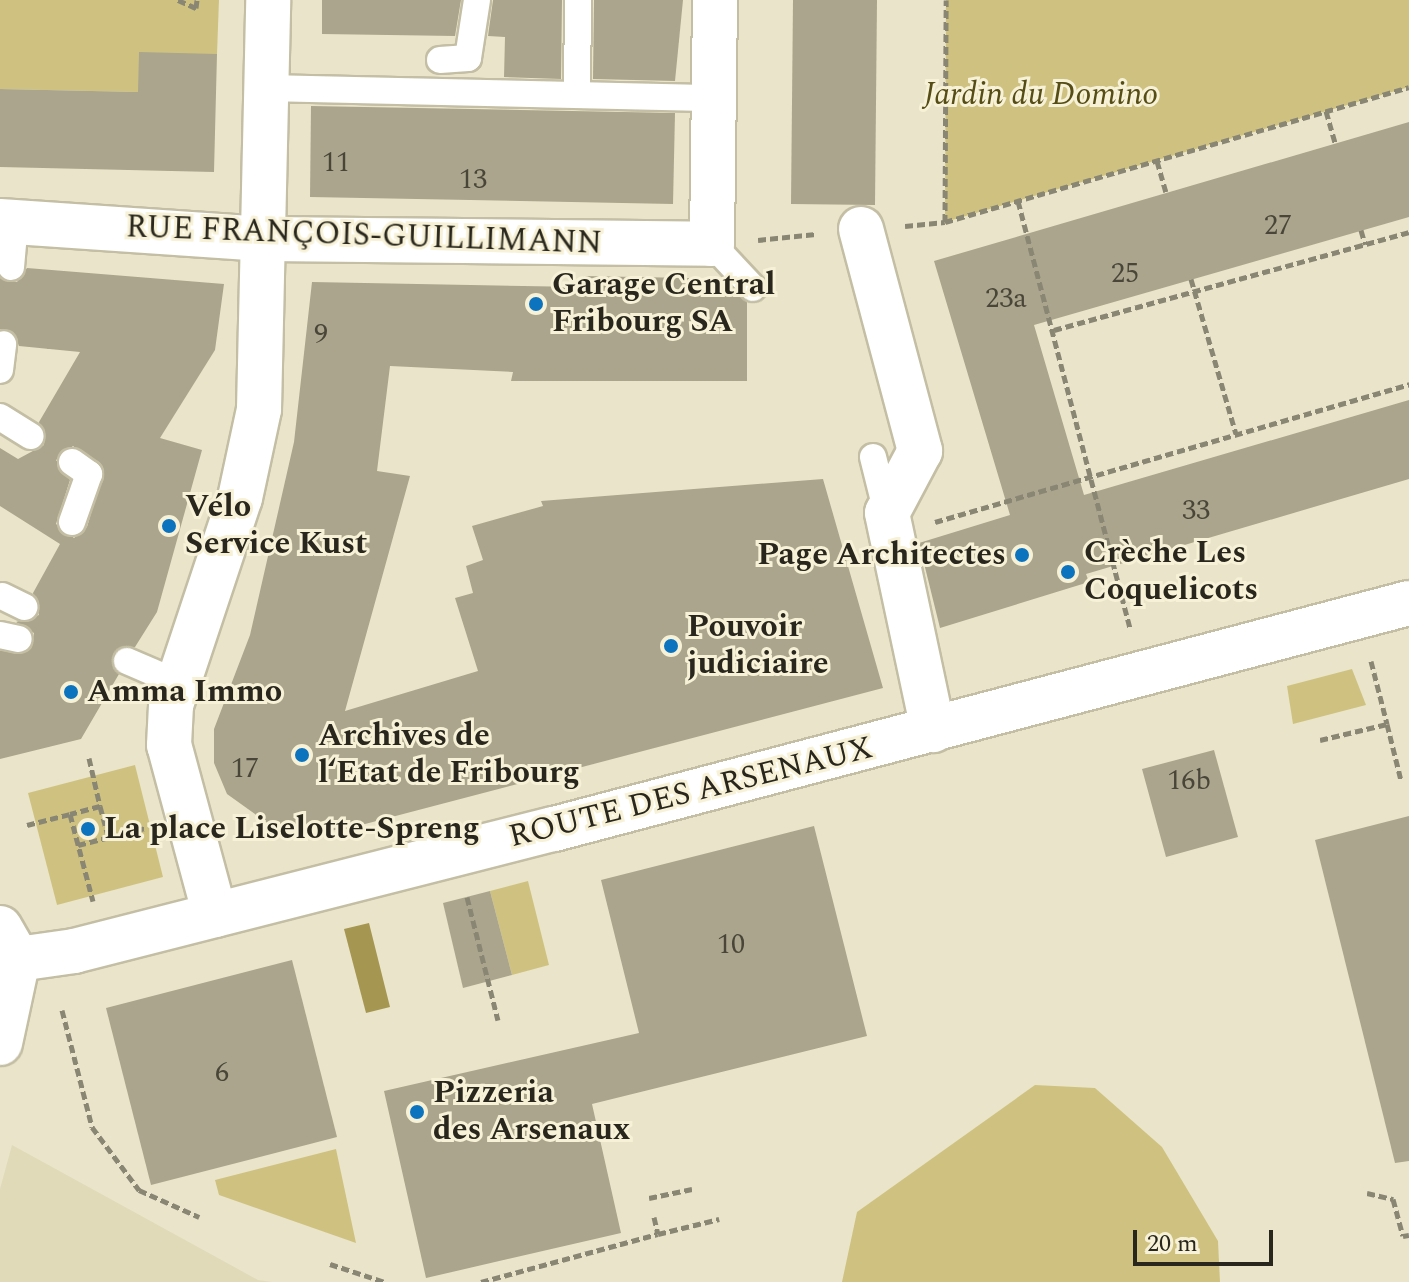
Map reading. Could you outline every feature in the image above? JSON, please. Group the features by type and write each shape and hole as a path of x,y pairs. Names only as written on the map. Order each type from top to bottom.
{"street":[{"path":"215,915 169,745 178,683 240,498 259,409 267,239 268,0"},
{"path":"712,244 715,0"},
{"name":"RUE FRANÇOIS-GUILLIMANN","path":"8,222 267,239 712,244"},
{"path":"861,229 920,451 890,524 933,730"},
{"name":"ROUTE DES ARSENAUX","path":"9,943 215,915 933,730 1409,603"},
{"path":"0,1043 9,943"}],"lane":[{"path":"440,60 468,58 477,0"},
{"path":"577,94 578,0"},
{"path":"268,88 715,98"},
{"name":"RUE FRANÇOIS-GUILLIMANN","path":"8,222 11,267"},
{"path":"712,244 753,288"},
{"path":"0,417 31,436"},
{"path":"873,457 890,524"},
{"path":"72,462 89,474 72,522"},
{"path":"127,661 178,683"}],"path":[{"path":"178,0 196,8 197,0"},
{"path":"946,0 945,222 1409,87"},
{"path":"1326,111 1335,143"},
{"path":"1157,161 1166,192"},
{"path":"1018,201 1054,330 1108,548"},
{"path":"1361,230 1365,244"},
{"path":"1054,330 1409,232"},
{"path":"1191,279 1236,434"},
{"path":"890,524 1089,477 1409,384"},
{"path":"1381,700 1401,780"},
{"path":"1320,740 1387,724"},
{"path":"89,758 108,837"},
{"path":"27,825 100,806"},
{"path":"70,814 94,906"},
{"path":"78,845 158,825"},
{"path":"457,853 498,1020"},
{"path":"62,1010 92,1127 139,1190 199,1217"},
{"path":"649,1198 692,1189"},
{"path":"1367,1193 1393,1199 1403,1236 1409,1235"},
{"path":"654,1217 658,1234"},
{"path":"481,1282 719,1219"},
{"path":"330,1264 385,1282"}],"shaded area":[{"path":"369,923 390,1007 366,1013 344,929"},
{"path":"12,1145 258,1280 272,1282 0,1282 0,1189"}],"green space":[{"path":"0,0 219,0 217,54 138,92 0,89"},
{"name":"Jardin du Domino","path":"946,0 1409,0 1409,87 945,222"},
{"path":"1352,669 1366,705 1293,724 1287,686"},
{"path":"135,765 163,877 57,905 28,793"},
{"path":"528,881 549,965 512,975 490,891"},
{"path":"1035,1085 1095,1088 1162,1147 1218,1241 1220,1282 842,1282 857,1212"},
{"path":"336,1149 356,1243 219,1195 215,1180"}],"building":[{"path":"322,0 461,0 455,36 322,34"},
{"path":"493,0 562,0 561,79 504,77 505,37 488,36"},
{"path":"594,0 683,0 675,81 593,79"},
{"path":"793,0 877,0 875,205 791,204"},
{"path":"139,52 217,54 214,172 0,167 0,89 138,92"},
{"path":"311,106 675,113 673,204 310,197"},
{"path":"1409,122 1409,217 1034,325 1084,495 1409,400 1409,479 1086,574 1089,582 940,628 919,543 1010,515 934,261"},
{"path":"27,268 224,284 215,350 160,438 202,450 157,612 135,647 113,654 119,674 81,739 0,759 0,651 31,649 34,633 16,622 39,615 33,593 60,544 0,506 0,448 18,459 44,445 39,422 80,352 19,346 13,332 0,329 0,278 17,282","holes":["73,446 104,470 87,527 74,538 56,524 70,480 56,460"]},
{"name":"Pouvoir judiciaire","path":"583,276 689,278 688,287 730,287 747,302 747,381 511,381 513,372 390,366 377,471 410,476 345,711 478,671 455,598 473,593 466,566 483,560 472,526 543,506 541,501 823,479 883,688 346,829 284,835 227,794 214,763 214,729 250,635 294,442 312,282 582,287"},
{"path":"1214,750 1238,837 1166,857 1142,769"},
{"path":"1409,816 1409,1161 1395,1163 1315,840"},
{"path":"814,826 867,1036 592,1104 621,1233 426,1278 384,1091 639,1033 601,880"},
{"path":"490,891 512,975 463,988 443,903"},
{"path":"292,960 337,1137 151,1185 106,1008"}],"place":[{"name":"Garage Central Fribourg SA","path":"536,304"},
{"name":"Vélo Service Kust","path":"169,526"},
{"name":"Page Architectes","path":"1022,555"},
{"name":"Crèche Les Coquelicots","path":"1068,572"},
{"name":"Pouvoir judiciaire","path":"671,646"},
{"name":"Amma Immo","path":"71,692"},
{"name":"Archives de l‘Etat de Fribourg","path":"302,755"},
{"name":"La place Liselotte-Spreng","path":"88,829"},
{"name":"Pizzeria des Arsenaux","path":"417,1112"}]}
